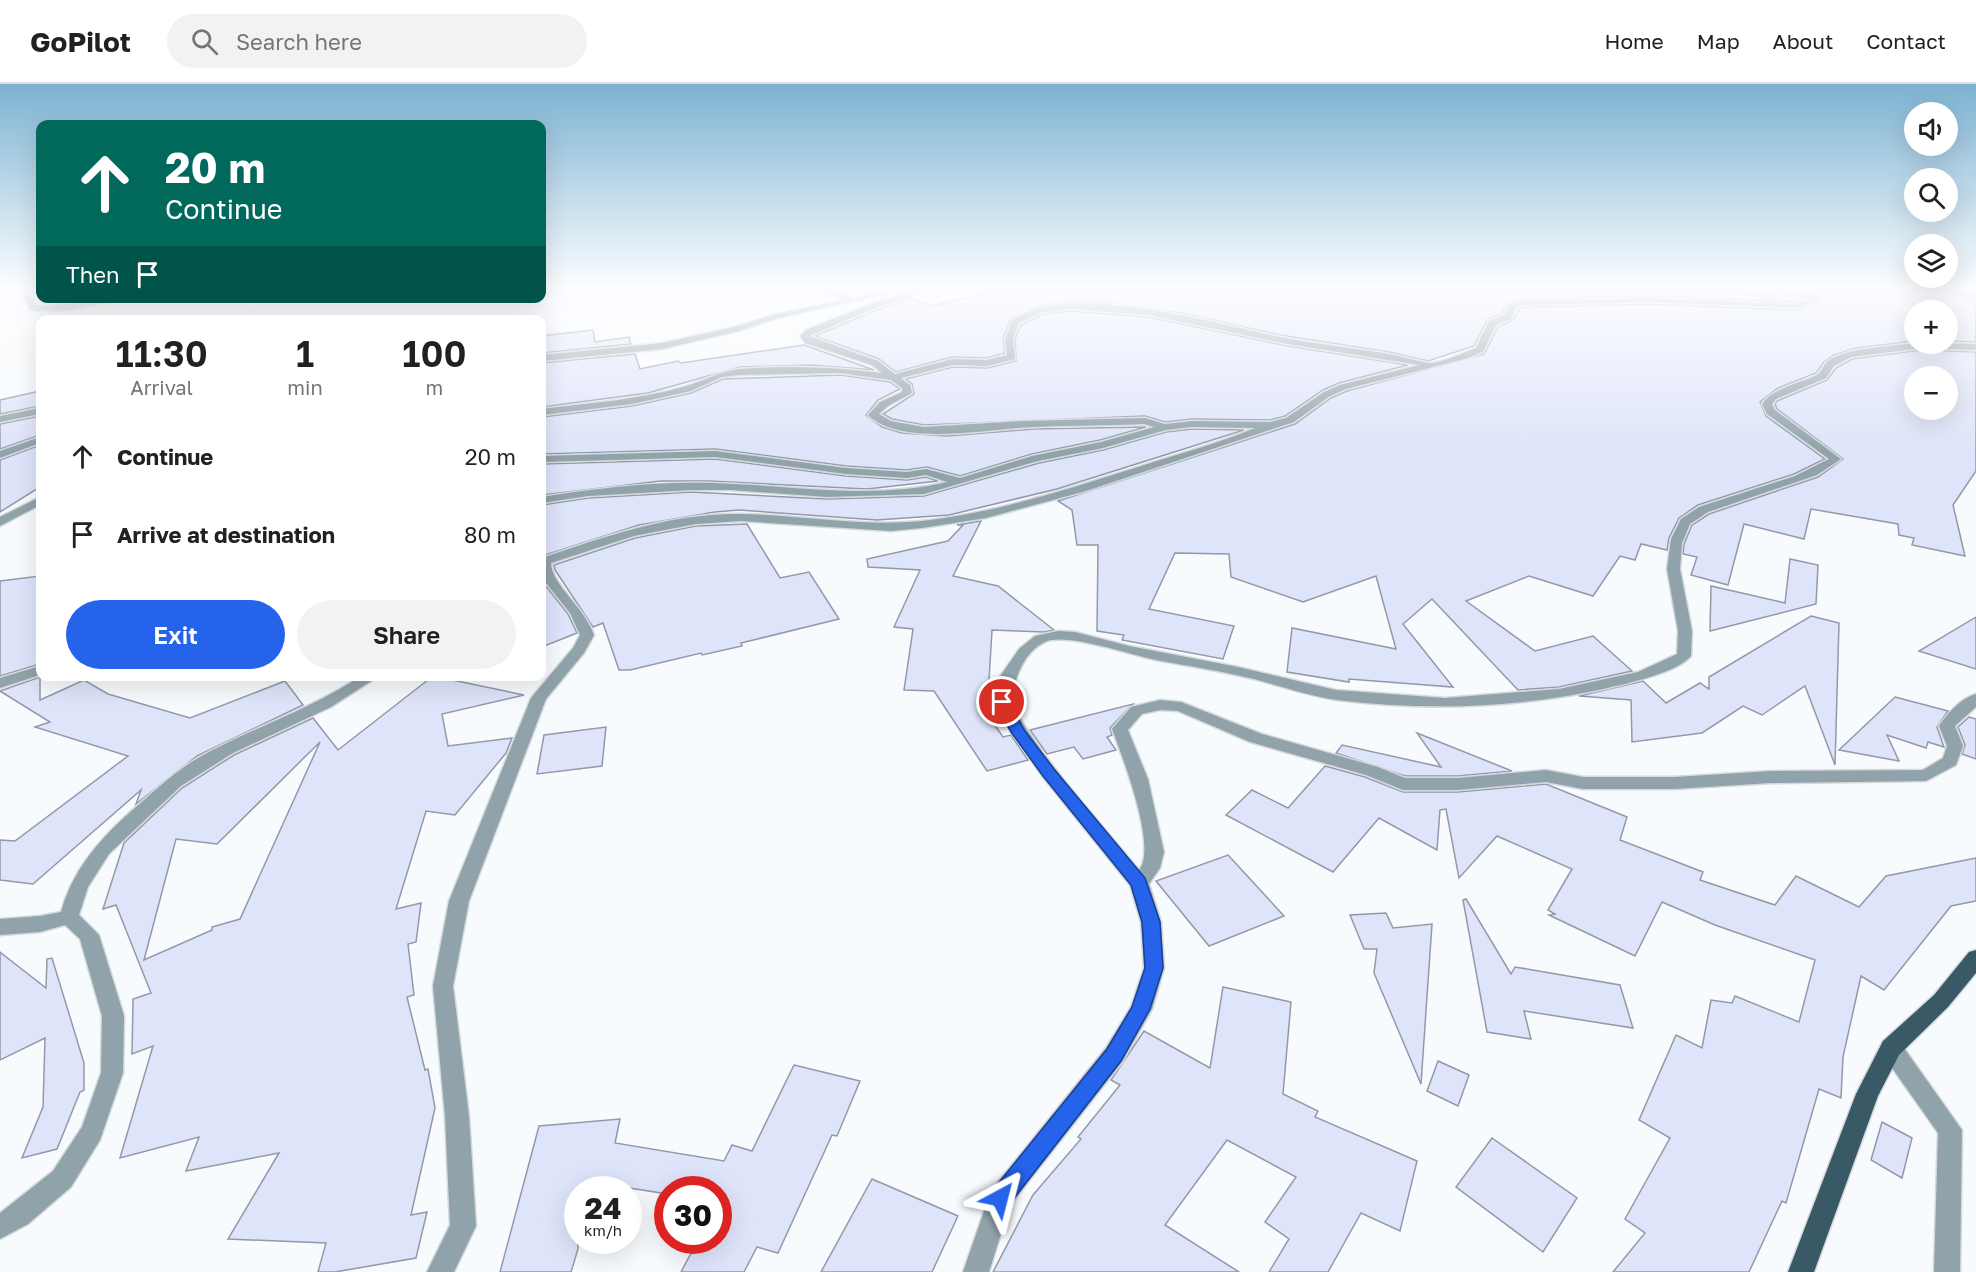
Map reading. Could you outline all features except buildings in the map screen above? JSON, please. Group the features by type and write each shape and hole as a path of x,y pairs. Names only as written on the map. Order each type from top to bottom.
{"main road":[{"path":"1801,1272 1867,1094 1891,1048 1941,1001 1976,958"}],"street":[{"path":"546,358 677,342"},
{"path":"812,342 875,363 907,387 907,393 884,404 873,415 890,425 949,429 991,425 1145,421 1165,428"},
{"path":"546,412 632,401 688,389 720,375 740,372 840,370 893,376 953,362 987,363 1008,360 1012,357 1008,348 1009,342"},
{"path":"1294,342 1380,354 1428,364"},
{"path":"546,560 606,540 690,520 752,518 890,527 935,524 1016,506 1102,483 1200,452 1270,424 1290,420 1328,394 1343,387 1462,357 1480,350 1483,342"},
{"path":"976,1272 1000,1198 1114,1055 1140,1009 1154,968 1151,922 1139,883 1048,773 1019,732 1002,702 1008,675 1024,652 1040,639 1075,636 1128,650 1238,671 1336,695 1445,703 1559,694 1643,675 1684,656 1688,640 1673,560 1684,523 1709,508 1807,474 1836,459 1771,412 1767,404 1773,398 1823,376 1830,364 1849,355 1922,345 1976,347"},
{"path":"0,419 36,412"},
{"path":"546,499 588,493 692,487 731,487 827,494 924,491 1036,458 1103,445 1165,428 1192,424 1270,424"},
{"path":"0,455 36,441"},
{"path":"0,447 12,450"},
{"path":"546,459 715,454 846,471 907,475 926,472 960,482"},
{"path":"0,522 36,503"},
{"path":"440,1272 464,1226 457,1116 443,986 459,901 539,698 579,650 587,635 573,607 546,575"},
{"path":"0,683 36,671"},
{"path":"69,917 74,895 93,859 108,841 181,777 233,748 343,696 365,681"},
{"path":"1139,883 1151,868 1155,852 1140,779 1120,729 1137,710 1160,705 1181,707 1256,738 1372,771 1402,784 1458,784 1546,776 1583,783 1674,783 1771,777 1886,778 1926,775 1950,761 1955,746 1947,726 1953,717 1976,699"},
{"path":"0,927 40,924 69,917"},
{"path":"0,1227 19,1215 62,1179 92,1132 112,1073 113,1016 89,935 69,917"},
{"path":"1891,1048 1950,1130 1947,1272"}],"route":[{"path":"1000,1198 1114,1055 1140,1009 1154,968 1151,922 1139,883 1048,773 1019,732 1002,702"}]}
